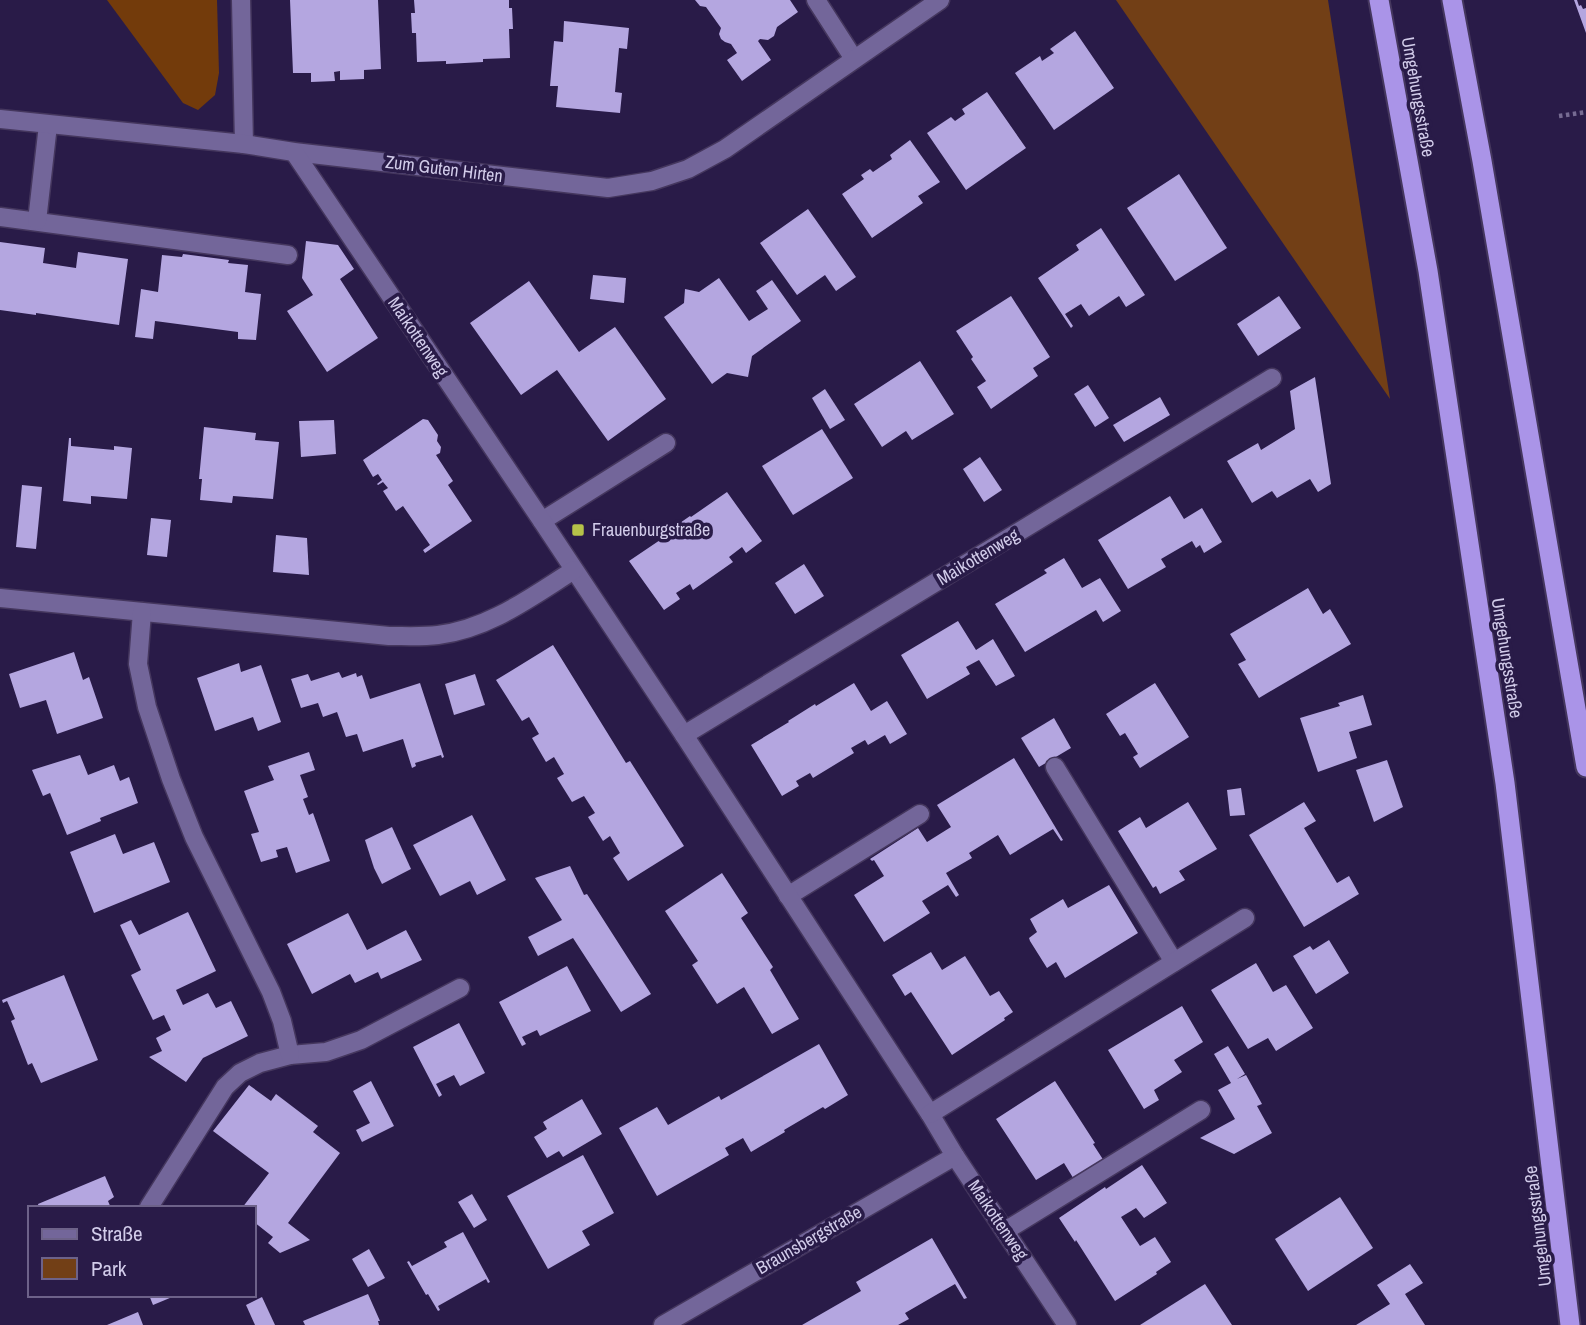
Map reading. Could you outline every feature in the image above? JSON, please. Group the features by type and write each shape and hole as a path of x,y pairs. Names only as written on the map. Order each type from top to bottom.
{"highway":[{"name":"Umgehungsstraße","path":"1380,0 1428,271 1505,783 1570,1325"},
{"path":"1452,0 1586,767"}],"street":[{"path":"241,0 244,144"},
{"path":"816,0 854,59"},
{"name":"Zum Guten Hirten","path":"0,118 608,188 652,181 688,169 725,149 940,0"},
{"path":"37,221 48,125"},
{"name":"Maikottenweg","path":"294,152 684,736 1067,1325"},
{"path":"0,217 288,255"},
{"name":"Maikottenweg","path":"684,736 1272,378"},
{"path":"542,521 666,443"},
{"path":"0,598 389,636 438,635 475,627 494,618 574,570"},
{"path":"142,612 138,664 147,708 170,779 194,837 271,992 282,1021 290,1055"},
{"path":"1055,767 1174,962"},
{"path":"788,896 920,814"},
{"path":"930,1114 1245,918"},
{"path":"150,1206 225,1087 240,1073 260,1063 290,1055 326,1052 362,1040 460,988"},
{"path":"1005,1231 1201,1110"},
{"name":"Braunsbergstraße","path":"663,1325 955,1156"}],"path":[{"path":"1559,116 1586,112"}],"green space":[{"path":"1116,0 1328,0 1390,399"}],"shaded area":[{"path":"107,0 217,0 219,73 215,95 198,110 183,103"}],"building":[{"path":"290,0 378,0 381,69 364,70 364,79 340,80 340,71 334,72 335,81 311,82 311,73 293,73"},
{"path":"414,0 509,0 513,29 509,29 510,58 446,64 446,61 417,62 416,33 412,33 411,13 415,13"},
{"path":"695,0 790,0 798,12 777,27 774,36 758,41 771,60 742,81 727,60 737,53 731,44 721,39 721,28 706,7 700,6"},
{"path":"1574,0 1577,0 1583,9 1586,8 1586,33"},
{"path":"564,21 629,28 627,49 619,48 615,92 622,93 620,113 556,107 558,86 550,86 554,41 563,42"},
{"path":"1075,31 1114,88 1054,130 1015,73 1040,56 1042,61 1054,53 1050,49"},
{"path":"987,92 1026,148 966,190 927,133 951,117 955,121 965,114 962,109"},
{"path":"910,140 940,182 918,196 923,203 872,238 842,194 864,179 861,175 870,169 873,172 892,159 890,155"},
{"path":"1179,174 1227,248 1175,281 1127,208"},
{"path":"808,209 856,277 836,291 825,275 797,295 760,243"},
{"path":"1101,228 1145,295 1126,307 1119,296 1089,316 1081,304 1065,314 1073,326 1071,328 1038,278 1079,250 1076,245"},
{"path":"306,241 338,245 354,269 340,279 378,338 327,372 287,311 313,295 302,278"},
{"path":"0,242 45,248 43,263 76,268 78,252 128,259 119,325 0,310"},
{"path":"183,254 248,265 245,292 261,294 256,340 238,339 238,332 155,321 153,339 135,337 141,289 158,292 162,255 182,257"},
{"path":"593,275 626,278 624,303 590,299"},
{"path":"719,278 749,321 768,309 756,291 772,280 801,321 752,356 748,377 727,373 712,384 664,317 684,303 685,289 699,292"},
{"path":"529,281 579,352 615,327 666,399 608,441 557,370 521,395 470,323"},
{"path":"1011,296 1050,357 1033,368 1038,376 991,409 977,387 986,381 956,331"},
{"path":"1279,296 1301,328 1258,356 1237,324"},
{"path":"920,361 954,414 912,440 906,431 882,447 854,404"},
{"path":"1315,377 1331,484 1318,492 1310,479 1277,498 1272,491 1252,503 1227,461 1258,443 1261,450 1295,429 1290,391"},
{"path":"1088,385 1109,418 1095,427 1074,394"},
{"path":"825,389 845,420 830,429 812,398"},
{"path":"1160,397 1170,415 1124,442 1113,425"},
{"path":"423,419 428,420 438,435 437,441 441,447 440,453 436,455 453,481 448,485 472,521 425,553 423,550 430,545 403,506 396,511 383,491 388,488 383,482 377,484 382,480 378,474 373,477 363,460"},
{"path":"334,420 336,454 301,457 299,421"},
{"path":"204,427 256,433 255,440 279,442 273,499 233,496 232,503 200,500 202,479 199,479"},
{"path":"822,429 853,478 793,515 762,466"},
{"path":"69,438 71,446 114,450 114,446 132,448 127,499 91,496 91,504 63,501"},
{"path":"980,457 1002,490 984,502 963,469"},
{"path":"22,485 42,487 36,549 16,547"},
{"path":"727,492 762,541 746,553 742,547 729,557 733,562 693,590 690,584 676,593 680,599 664,610 629,561"},
{"path":"1170,496 1184,519 1202,508 1222,542 1204,553 1200,545 1196,548 1192,541 1161,559 1166,567 1128,589 1098,540"},
{"path":"151,518 171,520 167,557 147,555"},
{"path":"276,535 307,538 309,575 273,572"},
{"path":"1064,558 1082,588 1100,578 1121,611 1103,622 1096,610 1025,652 995,604 1047,573 1044,570"},
{"path":"804,564 824,596 795,614 775,583"},
{"path":"1308,588 1323,614 1330,609 1351,644 1259,698 1238,664 1246,660 1230,634"},
{"path":"958,621 976,650 993,639 1015,676 996,686 979,660 966,667 970,674 927,699 901,655"},
{"path":"553,645 626,763 630,761 684,846 628,881 613,858 620,853 610,836 603,841 588,817 595,813 584,796 572,802 557,778 564,774 554,757 546,762 532,738 539,734 529,717 522,721 496,680"},
{"path":"74,652 83,680 89,677 103,718 57,734 46,700 20,708 9,674"},
{"path":"239,663 241,672 261,665 281,722 258,731 253,717 215,731 197,678"},
{"path":"339,672 342,678 356,673 357,677 362,675 370,699 420,683 444,757 441,755 415,763 416,766 412,768 403,739 363,752 357,734 346,737 337,712 323,717 318,703 301,708 291,679 308,674 311,681"},
{"path":"475,674 485,705 454,715 445,684"},
{"path":"854,683 871,711 887,701 907,734 890,744 885,735 868,745 865,740 851,748 854,753 813,778 810,773 796,781 799,786 782,796 751,745 815,704 816,706"},
{"path":"1155,683 1189,737 1140,768 1133,757 1138,754 1125,733 1120,736 1106,714"},
{"path":"1363,695 1372,725 1349,732 1357,758 1318,772 1300,718 1340,706 1338,703"},
{"path":"1054,718 1071,748 1039,767 1021,738"},
{"path":"309,752 315,770 300,775 308,797 303,799 309,815 313,813 330,861 296,873 287,847 276,850 278,857 261,862 251,834 259,832 244,791 274,780 268,766"},
{"path":"80,755 88,775 114,765 120,781 129,777 138,803 67,835 50,793 43,796 32,770"},
{"path":"1014,758 1063,840 1061,841 1053,829 1010,855 998,835 969,853 972,858 946,873 959,895 956,897 948,885 922,901 930,913 884,942 854,895 884,876 874,860 870,859 918,828 927,842 951,827 937,805"},
{"path":"1387,760 1403,807 1374,822 1356,770"},
{"path":"1241,788 1245,815 1230,816 1227,790"},
{"path":"1188,802 1217,849 1179,871 1185,880 1160,894 1156,886 1153,888 1118,831 1140,817 1146,828"},
{"path":"1304,802 1316,821 1304,828 1337,883 1349,876 1359,894 1304,927 1249,835"},
{"path":"472,815 506,880 477,895 470,881 440,896 413,845"},
{"path":"392,827 411,869 382,884 365,840"},
{"path":"115,834 123,854 154,842 170,882 94,913 70,852"},
{"path":"570,866 584,895 587,894 651,994 621,1012 573,938 538,956 528,937 562,920 535,878"},
{"path":"722,873 748,913 741,918 773,967 770,970 799,1019 772,1034 744,987 717,1004 692,965 698,961 665,911"},
{"path":"1109,885 1138,933 1065,978 1056,962 1047,968 1030,941 1029,938 1037,932 1030,919 1063,899 1068,908"},
{"path":"188,912 216,971 176,990 183,1005 208,993 216,1008 231,1001 248,1036 203,1058 186,1082 149,1057 162,1051 156,1038 171,1030 164,1015 153,1020 131,975 141,970 120,925 131,920 139,935"},
{"path":"348,913 367,950 406,930 422,960 381,979 378,972 355,983 350,974 312,994 287,944"},
{"path":"1329,940 1349,973 1316,994 1293,956 1310,946 1313,950"},
{"path":"931,952 942,970 965,956 990,996 999,991 1013,1012 952,1055 911,992 905,996 892,975"},
{"path":"1256,963 1273,992 1286,985 1313,1028 1276,1051 1268,1038 1248,1049 1211,990"},
{"path":"567,966 591,1011 540,1036 537,1030 522,1037 526,1044 522,1046 499,1002"},
{"path":"64,975 98,1060 41,1083 32,1063 28,1065 11,1021 15,1019 7,1001 3,1003 2,1000"},
{"path":"1182,1006 1203,1042 1174,1060 1182,1072 1154,1090 1159,1100 1144,1109 1108,1050"},
{"path":"459,1023 485,1073 460,1086 454,1075 436,1084 442,1095 439,1097 413,1047"},
{"path":"819,1044 848,1095 825,1109 823,1107 751,1152 743,1138 725,1148 729,1155 657,1196 619,1128 657,1107 668,1125 719,1096 721,1100"},
{"path":"1228,1046 1245,1074 1237,1079 1246,1075 1262,1104 1257,1106 1272,1133 1234,1154 1200,1138 1235,1119 1218,1090 1231,1083 1214,1054"},
{"path":"371,1081 394,1126 362,1142 356,1130 370,1123 353,1091"},
{"path":"1055,1081 1104,1161 1075,1181 1064,1163 1036,1180 996,1119"},
{"path":"249,1085 271,1101 276,1094 318,1126 313,1132 340,1153 288,1223 310,1240 280,1253 268,1243 273,1237 256,1224 256,1206 244,1206 269,1173 213,1131"},
{"path":"582,1099 602,1134 563,1157 559,1151 547,1158 534,1137 547,1129 543,1122"},
{"path":"583,1155 614,1213 582,1231 590,1245 548,1269 507,1196"},
{"path":"1142,1165 1167,1203 1144,1218 1136,1208 1121,1217 1140,1246 1155,1237 1171,1262 1115,1301 1059,1218"},
{"path":"105,1176 114,1197 108,1201 110,1206 38,1204"},
{"path":"472,1194 487,1220 474,1228 458,1202"},
{"path":"1340,1197 1373,1248 1308,1291 1275,1239"},
{"path":"463,1232 490,1282 486,1279 438,1306 438,1311 407,1262 412,1266 447,1247 444,1242"},
{"path":"932,1238 967,1298 964,1299 955,1284 905,1313 909,1319 898,1325 802,1325 861,1291 856,1282"},
{"path":"369,1249 385,1278 368,1287 352,1259"},
{"path":"1410,1264 1423,1283 1405,1294 1425,1325 1356,1325 1390,1304 1377,1285"},
{"path":"1205,1284 1232,1325 1140,1325"},
{"path":"368,1294 380,1321 379,1325 305,1325 303,1321"},
{"path":"150,1297 172,1297 153,1305"},
{"path":"262,1297 275,1325 255,1325 246,1305"},
{"path":"138,1312 143,1325 107,1325"}],"place":[{"name":"Frauenburgstraße","path":"578,530"}]}
